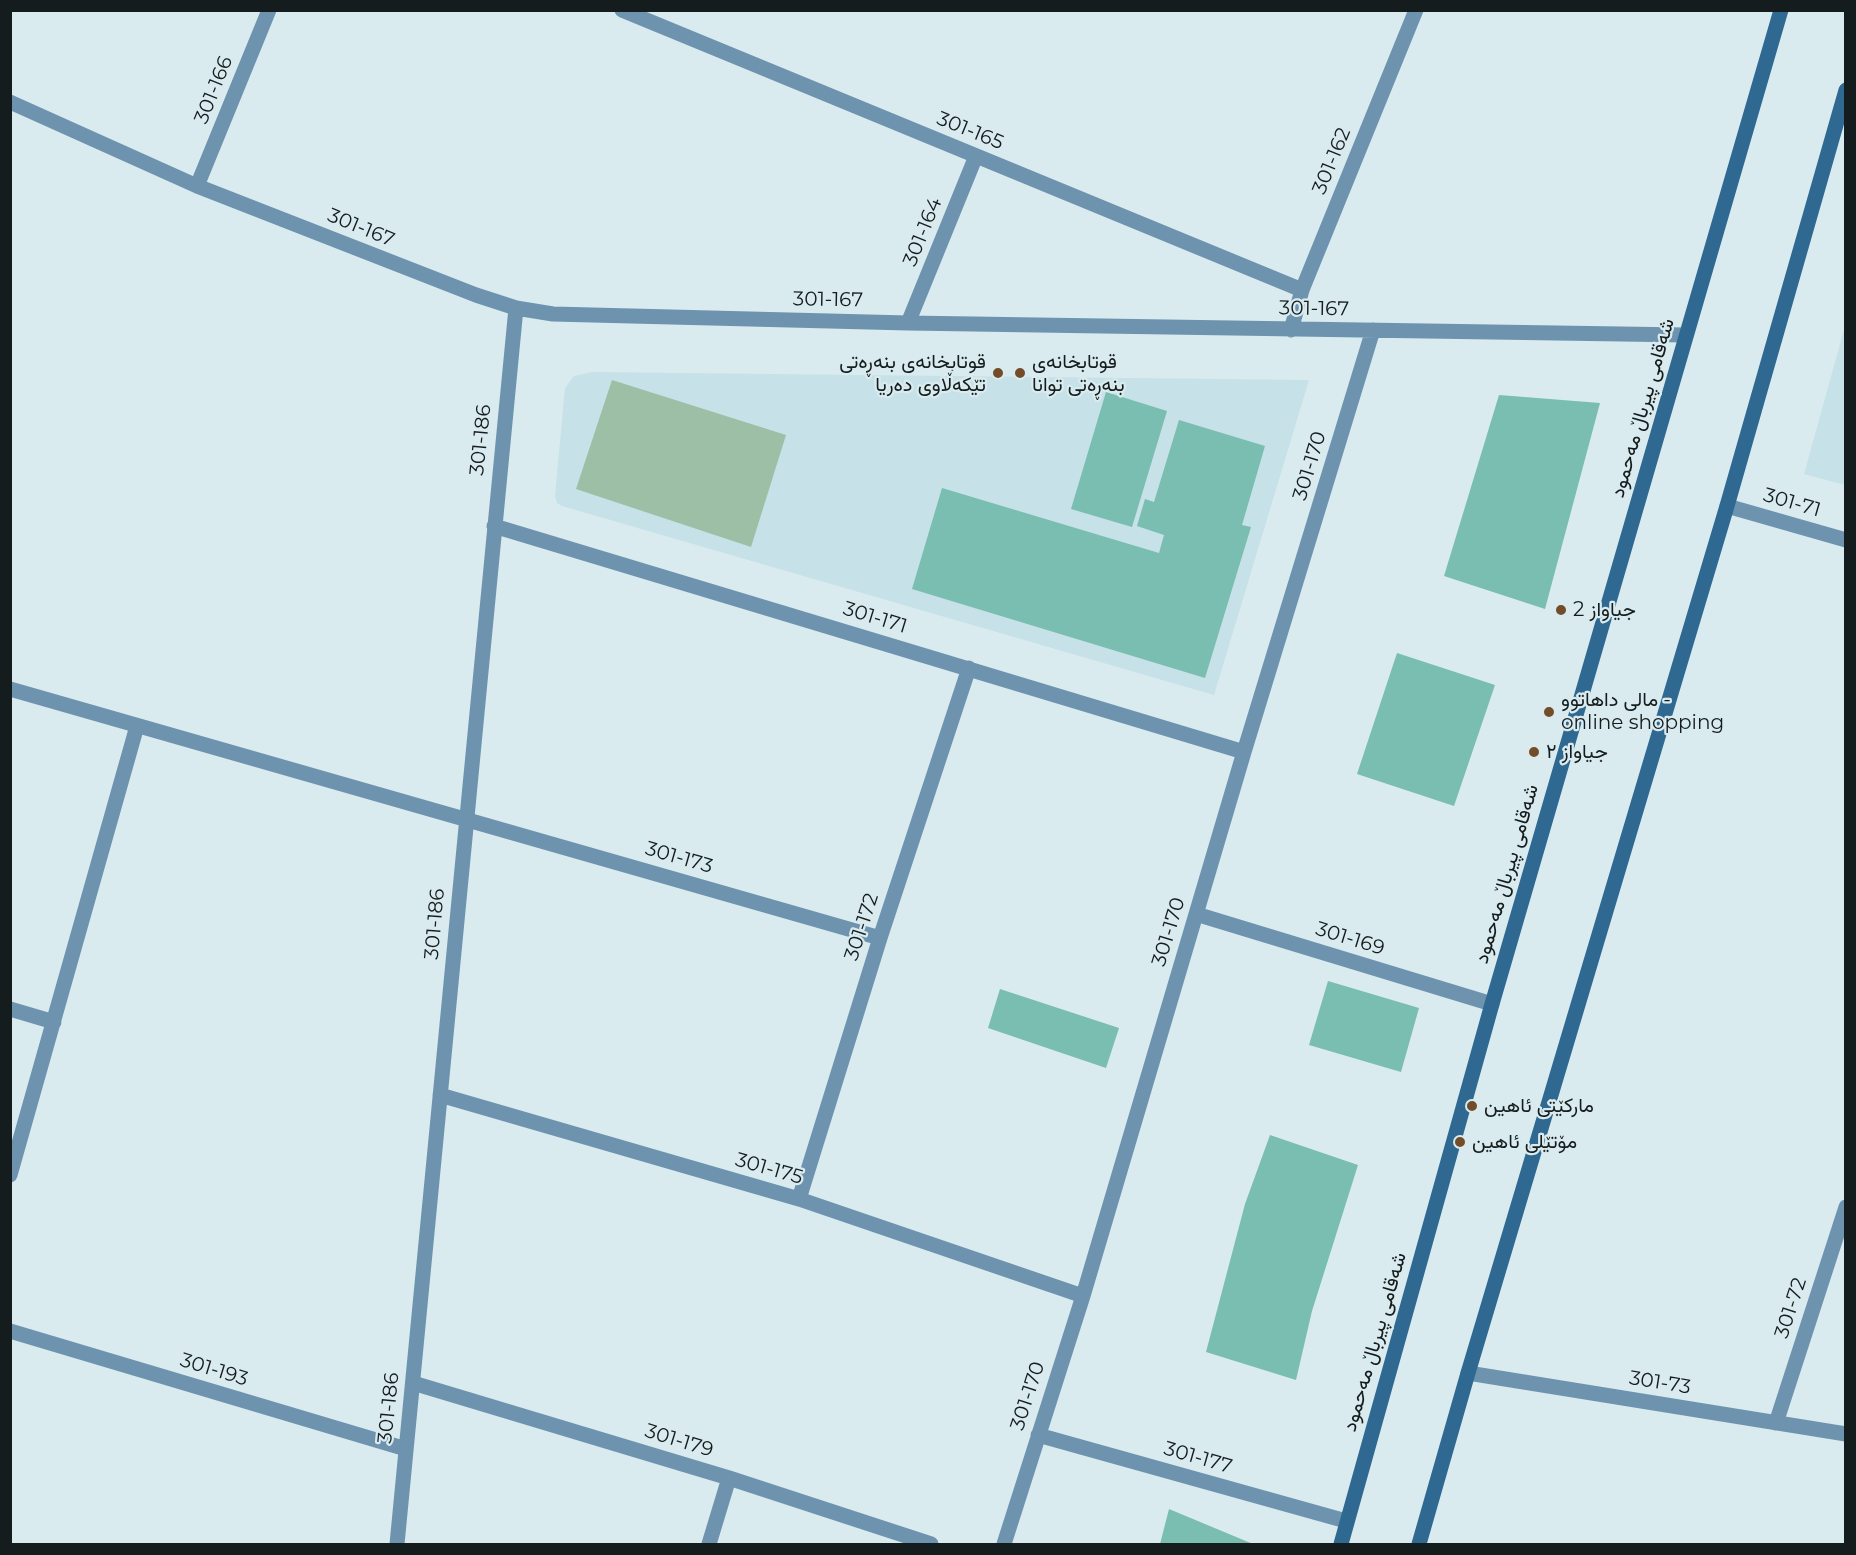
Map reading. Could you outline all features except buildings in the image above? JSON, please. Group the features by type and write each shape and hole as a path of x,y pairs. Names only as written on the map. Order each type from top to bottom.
{"main road":[{"name":"شەقامی پیرباڵ مەحمود","path":"1341,1545 1492,1004 1782,10"},
{"path":"1419,1545 1468,1373 1727,506 1845,90"}],"street":[{"name":"301-166","path":"197,186 269,10"},
{"name":"301-165","path":"622,10 1302,290"},
{"name":"301-162","path":"1291,330 1302,290 1416,10"},
{"name":"301-167","path":"10,102 197,186 476,296 516,308 553,314 908,323 1686,335"},
{"name":"301-164","path":"908,323 976,156"},
{"name":"301-186","path":"398,1545 516,308"},
{"name":"301-170","path":"1004,1545 1083,1296 1244,752 1373,330"},
{"name":"301-71","path":"1727,506 1845,540"},
{"name":"301-171","path":"494,526 1244,752"},
{"name":"301-172","path":"799,1199 880,938 969,668"},
{"name":"301-173","path":"10,688 880,938"},
{"path":"10,1175 137,726"},
{"name":"301-169","path":"1196,914 1492,1004"},
{"path":"10,1010 54,1022"},
{"name":"301-175","path":"440,1095 799,1199 1083,1296"},
{"name":"301-72","path":"1776,1423 1845,1207"},
{"name":"301-193","path":"10,1331 406,1449"},
{"name":"301-73","path":"1468,1373 1845,1434"},
{"name":"301-179","path":"413,1383 729,1478 931,1545"},
{"name":"301-177","path":"1038,1435 1346,1521"},
{"path":"709,1545 729,1478"}],"shaded area":[{"path":"1845,326 1845,485 1804,474"},
{"path":"592,372 1309,380 1214,695 562,506 557,503 555,496 565,388 574,376"}],"green space":[{"path":"612,380 786,435 751,547 576,489"}],"place":[{"name":"قوتابخانەی بنەڕەتی تێکەڵاوی دەریا","path":"998,373"},
{"name":"قوتابخانەی بنەڕەتی توانا","path":"1020,373"},
{"name":"جیاواز 2","path":"1561,610"},
{"name":"مالی داهاتوو - online shopping","path":"1549,712"},
{"name":"جیاواز ٢","path":"1534,752"},
{"name":"مارکێتی ئاهین","path":"1472,1106"},
{"name":"مۆتێلی ئاهین","path":"1460,1142"}]}
